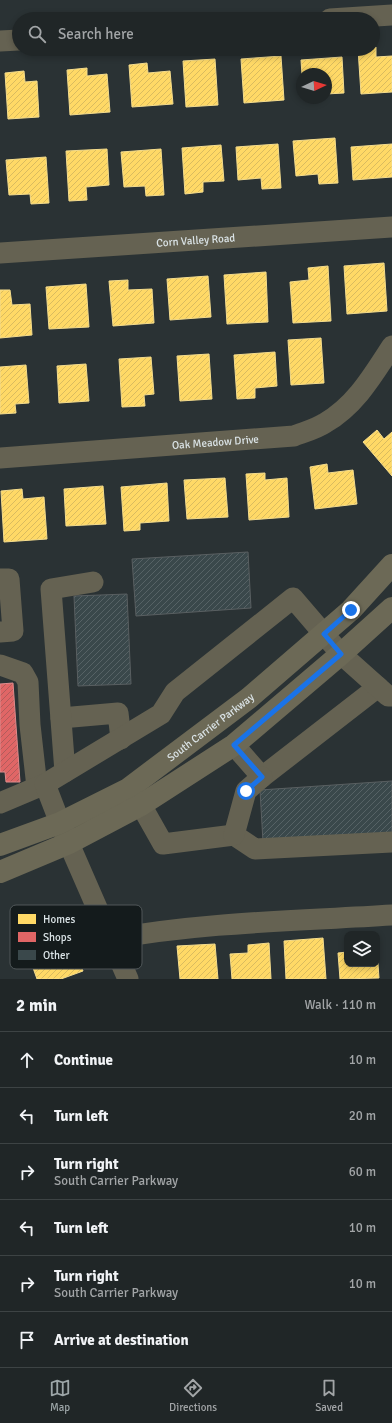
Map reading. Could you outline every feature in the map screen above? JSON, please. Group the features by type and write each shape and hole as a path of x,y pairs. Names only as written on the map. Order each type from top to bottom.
{"main road":[{"name":"South Carrier Parkway","path":"0,845 60,823 128,789 249,698 351,610 392,565"},
{"path":"0,872 69,843 141,805 234,745 341,654 392,608"}],"street":[{"path":"380,16 392,15"},
{"path":"0,42 12,41"},
{"name":"Corn Valley Road","path":"0,253 392,227"},
{"name":"Oak Meadow Drive","path":"0,458 294,436 325,424 349,406 367,383 392,346"},
{"path":"0,579 9,579 13,631 0,632"},
{"path":"65,772 51,589 93,582"},
{"path":"0,803 41,786 161,714 175,692 293,598 341,654 385,691 262,777 246,791 234,835"},
{"path":"0,665 23,673 28,682 30,725 41,786 60,823 96,905"},
{"path":"61,718 118,713 121,739"},
{"path":"234,745 262,777"},
{"path":"141,805 163,844 234,835 255,849 392,842"},
{"path":"142,933 227,925 392,915"},
{"path":"124,969 128,979"}],"building: Homes":[{"path":"281,56 284,100 244,103 241,59"},
{"path":"358,56 392,56 392,92 361,94"},
{"path":"342,57 344,93 332,94 332,68 302,68 301,60"},
{"path":"215,59 218,105 186,107 183,61"},
{"path":"147,63 148,73 170,71 173,104 132,107 129,65"},
{"path":"87,68 87,76 107,74 110,112 70,115 67,70"},
{"path":"24,71 25,82 37,81 39,117 8,119 5,73"},
{"path":"335,138 338,183 319,184 318,174 296,176 293,141"},
{"path":"278,144 281,188 262,189 261,178 238,180 236,147"},
{"path":"392,144 392,177 353,180 351,147"},
{"path":"221,145 224,181 203,182 203,192 185,194 182,148"},
{"path":"107,149 109,185 86,187 87,200 69,201 66,151"},
{"path":"161,149 164,195 146,196 145,186 124,187 121,152"},
{"path":"46,157 49,203 31,204 30,194 9,195 6,160"},
{"path":"384,263 387,311 347,314 344,266"},
{"path":"328,266 331,321 293,323 290,282 309,280 308,268"},
{"path":"266,272 268,322 227,324 224,275"},
{"path":"208,276 211,317 170,320 167,279"},
{"path":"128,280 128,290 152,289 154,323 113,326 109,281"},
{"path":"86,284 89,327 49,329 46,287"},
{"path":"0,290 10,290 12,305 30,304 32,335 0,338"},
{"path":"321,338 324,383 291,385 288,340"},
{"path":"275,352 277,386 255,388 255,398 237,399 234,355"},
{"path":"209,354 212,399 180,401 177,356"},
{"path":"151,357 154,394 144,395 145,406 122,407 119,359"},
{"path":"86,364 89,401 59,403 57,366"},
{"path":"26,365 29,403 15,404 16,413 0,414 0,367"},
{"path":"377,430 384,439 392,432 392,476 363,442"},
{"path":"327,464 328,473 353,470 357,504 315,509 310,467"},
{"path":"265,473 265,480 287,478 289,517 249,520 246,474"},
{"path":"225,478 228,517 187,519 184,480"},
{"path":"167,483 169,521 140,523 140,530 124,531 121,487"},
{"path":"103,486 106,524 66,526 64,489"},
{"path":"22,489 23,499 44,497 47,539 4,542 1,491"},
{"path":"323,938 326,979 286,979 284,941"},
{"path":"269,943 271,979 232,979 230,954 248,953 248,945"},
{"path":"215,944 218,979 180,979 177,946"},
{"path":"344,952 344,967 378,967 379,978 340,979 338,953"},
{"path":"33,969 82,969 83,971 61,979 37,979"}],"building: Shops":[{"path":"13,683 20,782 6,782 5,772 0,772 0,684"}],"building: Other":[{"path":"248,552 251,608 136,616 132,559"},
{"path":"127,594 131,684 78,686 74,596"},
{"path":"392,781 392,833 263,842 260,790"}],"route":[{"path":"246,791 262,777 234,745 341,654 324,634 351,610"}]}
